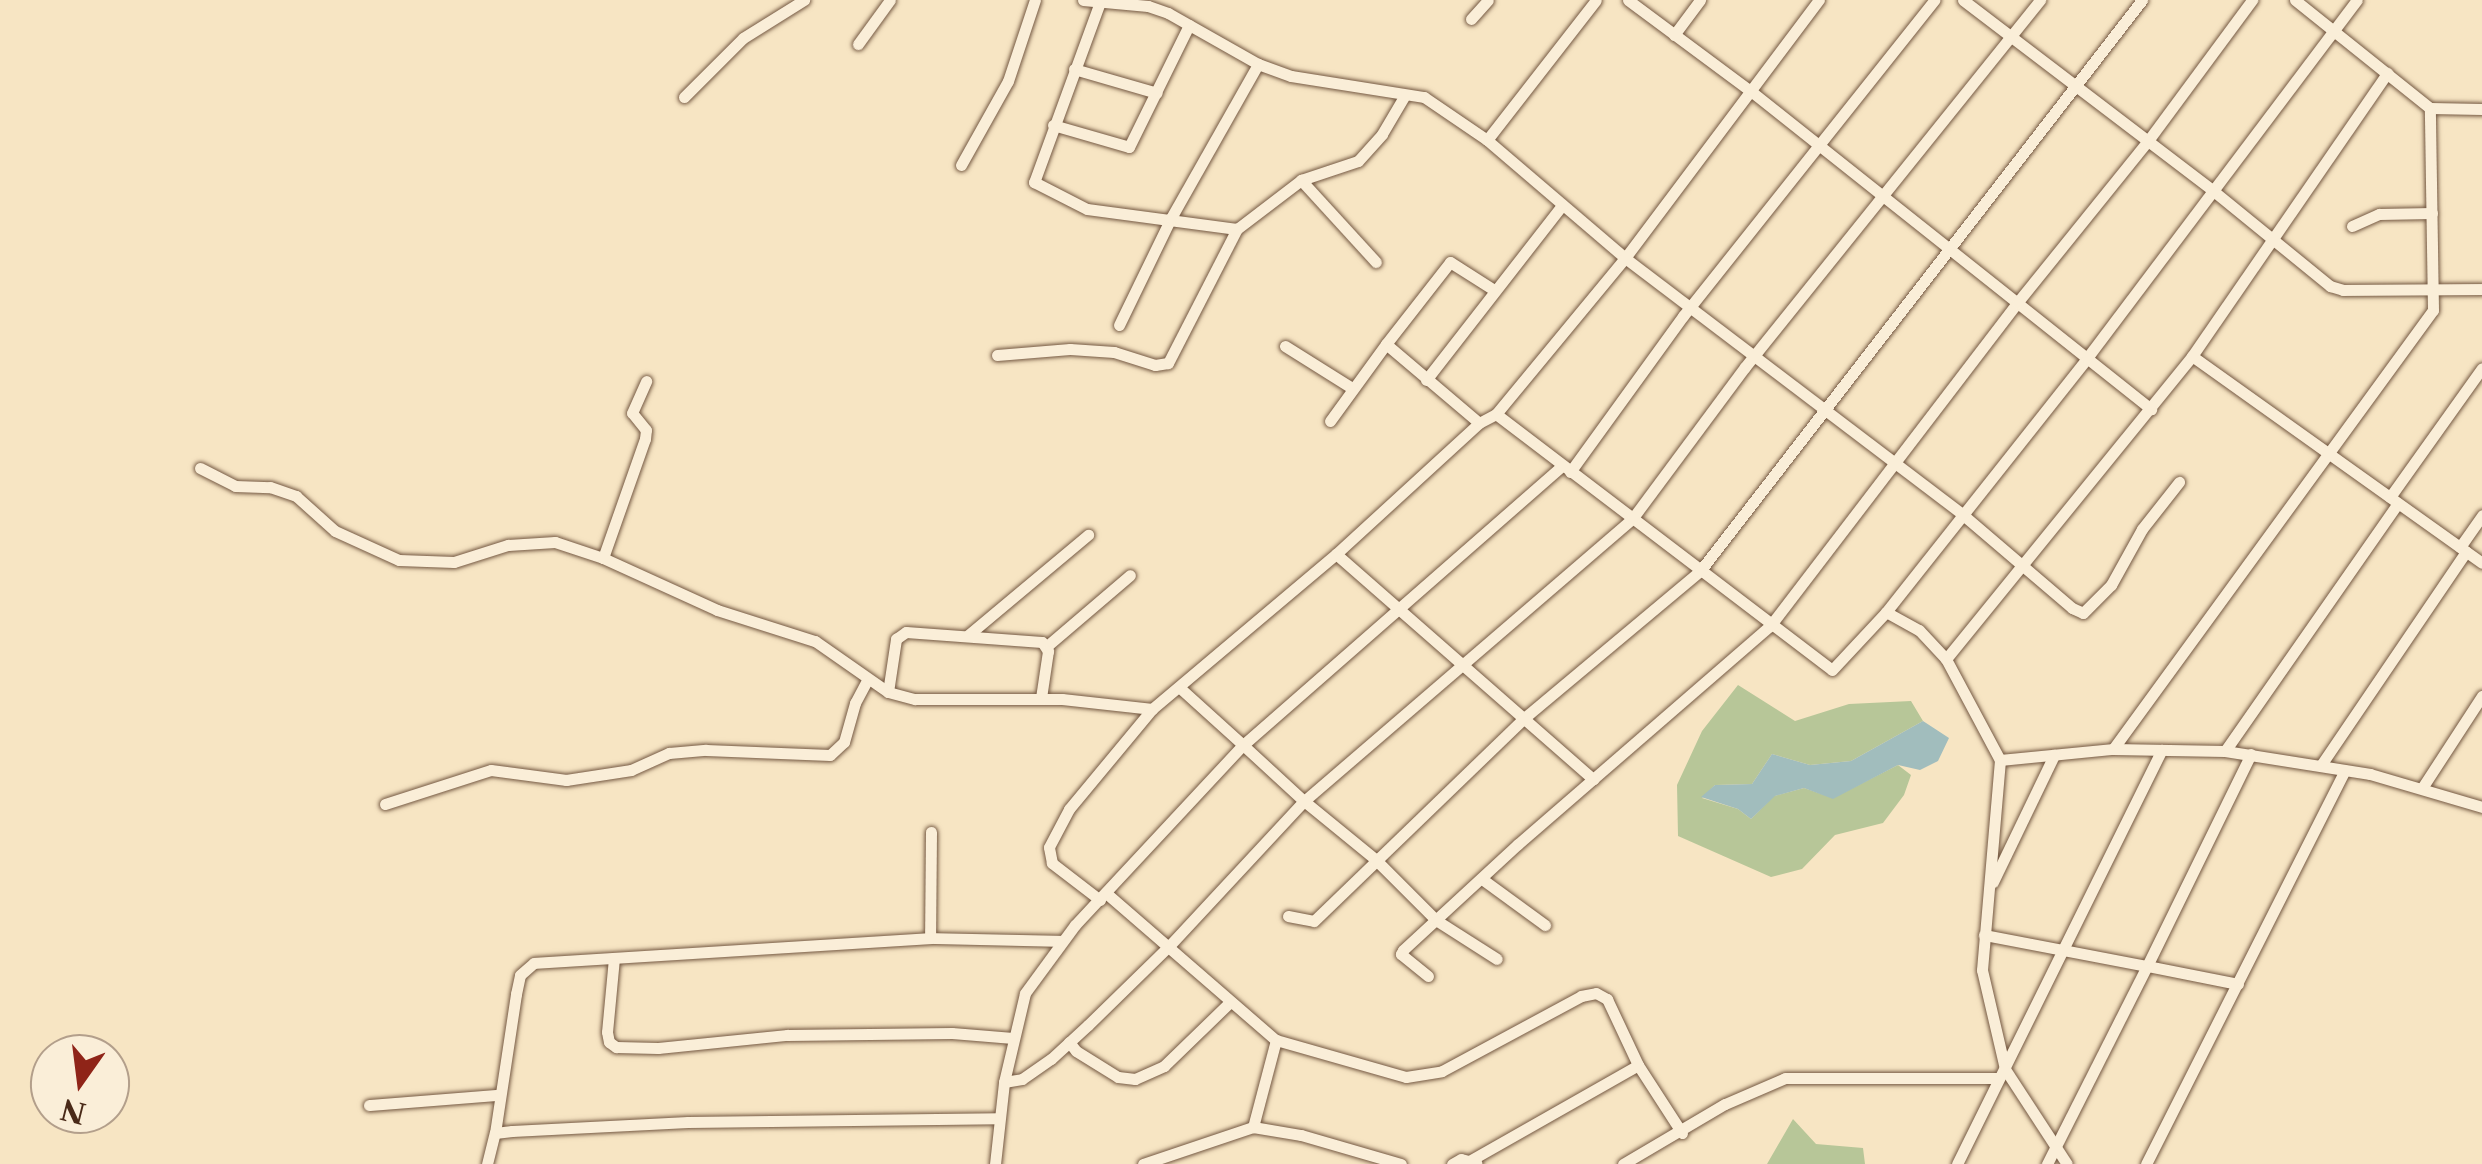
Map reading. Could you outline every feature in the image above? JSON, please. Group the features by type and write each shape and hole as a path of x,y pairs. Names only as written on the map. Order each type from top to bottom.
{"street":[{"path":"684,97 743,38 804,0"},
{"path":"858,44 890,0"},
{"path":"961,165 1008,81 1035,0"},
{"path":"1084,0 1168,13 1258,64 1291,76 1424,97 1487,140 1625,258 1962,514 2026,566 2059,600 2083,613 2111,585 2142,530 2179,482"},
{"path":"1168,13 1174,0"},
{"path":"1471,19 1488,0"},
{"path":"1487,140 1596,0"},
{"path":"1628,0 1752,92 2150,409"},
{"path":"1674,36 1700,0"},
{"path":"1682,1133 1638,1066 1607,999 1596,993 1581,996 1442,1072 1406,1077 1276,1040 1170,945 1052,863 1049,847 1069,809 1152,710 1336,554 1479,423 1496,414 1625,258 1819,0"},
{"path":"995,1164 1004,1082 1025,993 1061,941 1243,746 1397,610 1566,470 1934,0"},
{"path":"1963,0 2212,189 2330,286 2482,289"},
{"path":"1004,1082 1022,1079 1069,1042 1170,945 1240,865 1304,802 1632,519 1753,357 2040,0"},
{"path":"1288,916 1314,921 1523,719 1700,571 2142,0"},
{"path":"1428,976 1402,954 1593,779 1770,626 2017,302 2147,142 2252,0"},
{"path":"2295,0 2430,108 2482,109"},
{"path":"1496,414 1770,626 1832,670 1838,669 2086,358 2356,0"},
{"path":"1100,2 1034,182 1087,208 1237,229"},
{"path":"1053,126 1129,147 1190,25"},
{"path":"1119,325 1170,218 1258,64"},
{"path":"1074,69 1157,93"},
{"path":"1946,658 2026,566 2192,356 2274,242 2333,146 2387,72"},
{"path":"997,355 1084,350 1168,364 1237,229 1301,180 1358,162 1382,134 1405,95"},
{"path":"2113,749 2432,310 2430,108"},
{"path":"1301,180 1376,262"},
{"path":"1426,380 1562,205"},
{"path":"2352,226 2379,214 2432,213"},
{"path":"1330,421 1450,262 1494,290"},
{"path":"1386,344 1479,423"},
{"path":"1285,346 1352,388"},
{"path":"2192,356 2482,563"},
{"path":"2226,750 2482,368"},
{"path":"603,558 646,439 646,430 632,413 646,381"},
{"path":"200,468 236,486 270,487 296,496 336,531 399,560 454,562 508,545 555,542 603,558 717,610 815,640 888,692 915,699 1041,698 1152,710"},
{"path":"2321,765 2482,515"},
{"path":"968,636 1088,535"},
{"path":"1336,554 1593,779"},
{"path":"1041,698 1048,646 1130,576"},
{"path":"1886,612 1918,630 1946,658 2000,760 1982,970 2001,1073 2066,1164"},
{"path":"888,692 899,634 968,636 1048,646"},
{"path":"384,804 491,770 566,780 632,770 669,753 706,750 830,755 844,742 855,702 868,679"},
{"path":"1180,688 1304,802 1375,859 1436,920 1497,959"},
{"path":"2422,788 2482,696"},
{"path":"2000,760 2113,749 2226,750 2345,770 2482,807"},
{"path":"1957,1164 2162,750"},
{"path":"2047,1164 2251,754"},
{"path":"1988,890 2054,755"},
{"path":"2146,1164 2345,770"},
{"path":"930,938 932,832"},
{"path":"1482,879 1544,925"},
{"path":"1984,936 2238,984"},
{"path":"487,1164 520,975 534,963 930,938 1061,941"},
{"path":"614,958 607,1032 609,1042 616,1046 658,1048 787,1036 952,1033 1012,1038"},
{"path":"1069,1042 1076,1051 1118,1077 1135,1079 1164,1066 1230,1002"},
{"path":"1252,1127 1276,1040"},
{"path":"1452,1164 1474,1162 1638,1066"},
{"path":"1623,1164 1682,1133 1725,1104 1785,1078 2001,1073"},
{"path":"368,1104 498,1095"},
{"path":"495,1133 688,1122 999,1118"},
{"path":"1144,1164 1252,1127 1301,1136 1401,1164"}],"green space":[{"path":"1738,685 1795,721 1849,704 1911,701 1923,721 1851,761 1810,765 1772,754 1752,784 1715,785 1702,798 1738,809 1751,819 1774,796 1804,788 1833,798 1898,765 1911,775 1904,795 1883,823 1835,835 1802,869 1771,877 1678,836 1677,785 1702,731"},
{"path":"1793,1119 1816,1144 1863,1148 1865,1164 1767,1164"}],"water":[{"path":"1923,721 1949,738 1938,761 1920,770 1898,765 1833,799 1804,788 1775,796 1751,819 1738,809 1701,797 1715,785 1752,784 1772,754 1810,765 1851,761"}]}
